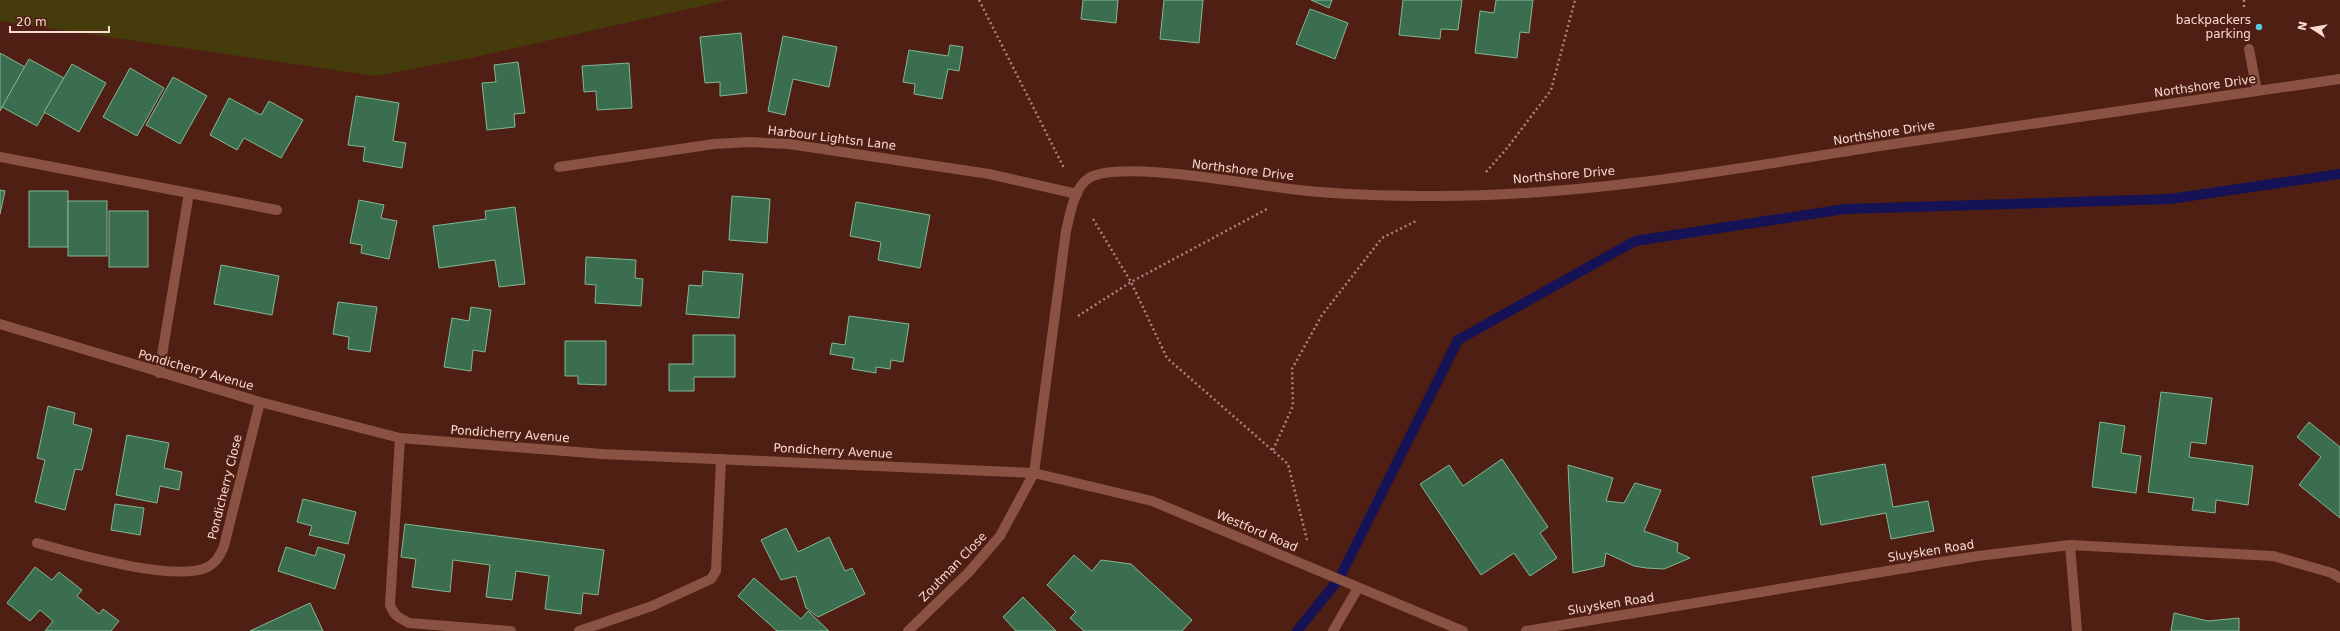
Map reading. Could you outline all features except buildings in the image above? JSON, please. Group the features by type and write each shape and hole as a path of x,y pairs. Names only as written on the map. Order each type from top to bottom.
{"street":[{"path":"2249,49 2257,91"},
{"name":"Northshore Drive","path":"1034,473 1066,231 1077,194 1085,179 1103,172 1140,171 1301,190 1388,196 1464,196 1572,190 1716,172 2340,79"},
{"name":"Harbour Lightsn Lane","path":"559,167 714,144 749,142 789,144 981,172 1077,194"},
{"path":"0,157 277,210"},
{"path":"159,373 189,193"},
{"name":"Pondicherry Avenue","path":"0,324 159,373 260,402 400,438 602,454 1034,473"},
{"name":"Pondicherry Close","path":"37,544 129,565 185,572 208,567 215,562 224,546 260,402"},
{"path":"400,438 390,605 392,611 398,618 409,623 511,631"},
{"path":"579,631 652,606 711,579 716,571 721,459"},
{"name":"Westford Road","path":"1034,473 1152,501 1463,631"},
{"name":"Zoutman Close","path":"908,631 968,573 1000,536 1034,473"},
{"path":"2070,545 2077,631"},
{"name":"Sluysken Road","path":"1526,631 1970,558 2070,545 2273,556 2332,573 2340,578"},
{"path":"1333,631 1358,588"}],"path":[{"path":"979,0 1077,194 1131,282 1167,358 1288,464 1314,570"},
{"path":"1464,196 1508,147 1551,90 1575,0"},
{"path":"2244,0 2244,7"},
{"path":"1053,333 1131,282 1301,190"},
{"path":"1273,450 1293,406 1292,369 1322,315 1382,238 1423,217"}],"shaded area":[{"path":"0,0 728,0 475,57 375,76 0,21"}],"waterway":[{"path":"1297,631 1339,579 1458,340 1635,241 1845,209 2170,199 2340,174"}],"place":[{"name":"backpackers parking","path":"2259,27"}]}
